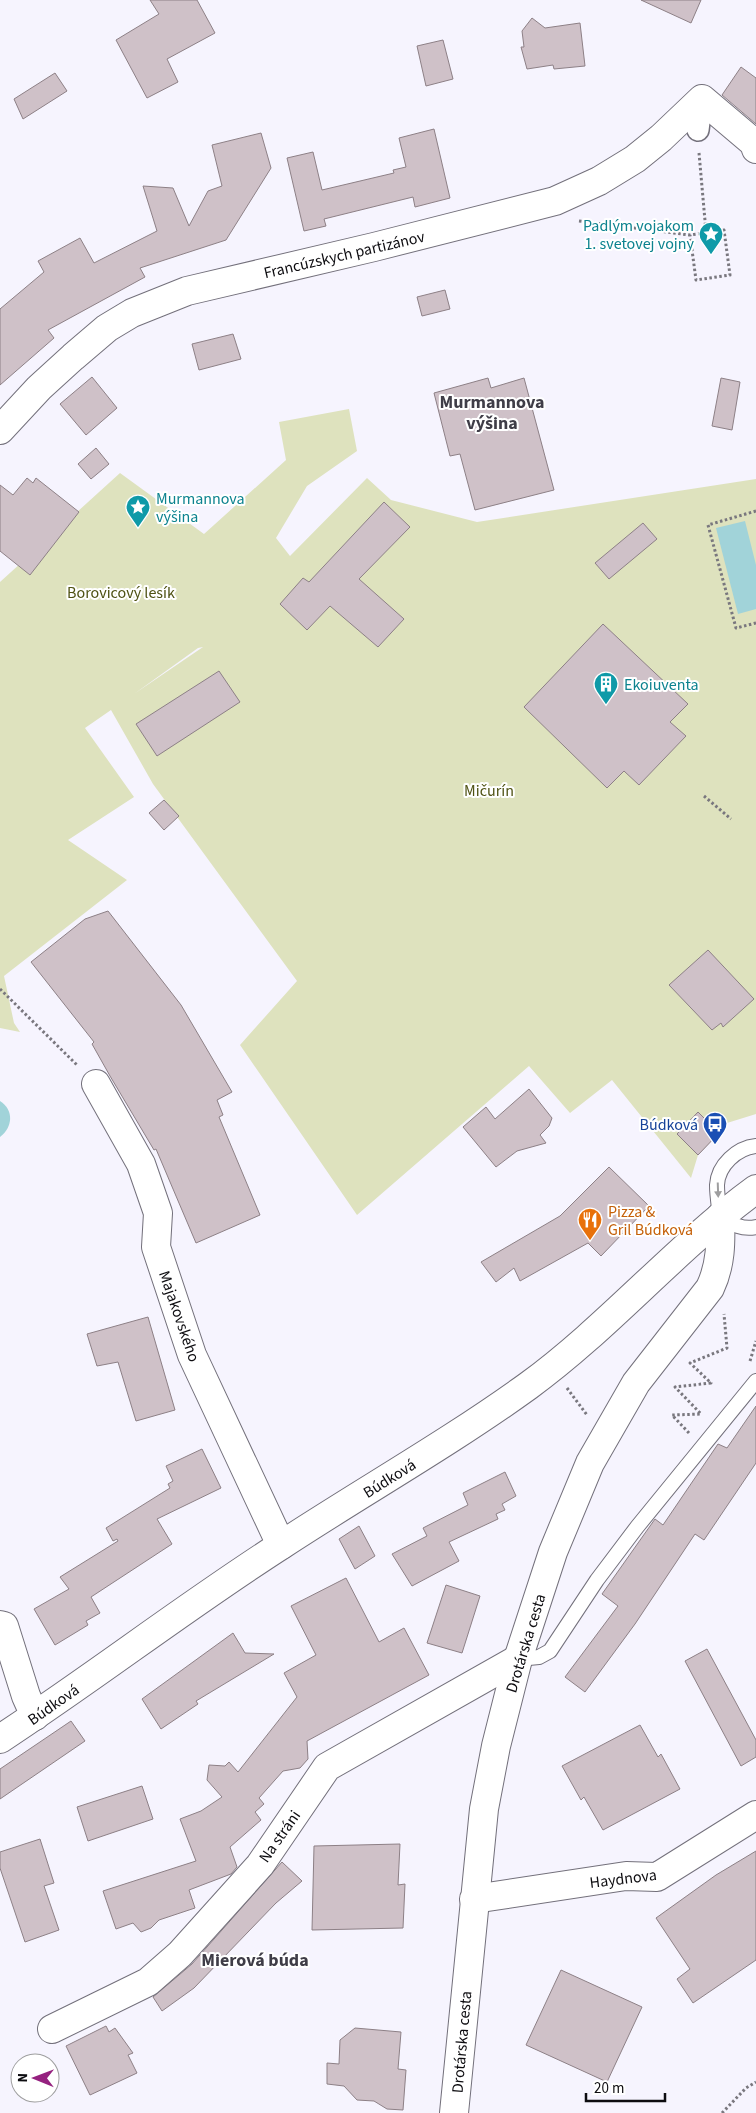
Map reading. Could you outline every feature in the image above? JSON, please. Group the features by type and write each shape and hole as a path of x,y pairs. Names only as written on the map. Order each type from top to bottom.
{"street":[{"path":"698,130 702,99"},
{"path":"702,99 754,143 756,148"},
{"name":"Francúzskych partizánov","path":"0,430 39,388 107,328 132,313 187,291 374,247 555,201 599,181 635,159 661,138 702,99"},
{"name":"Majakovského","path":"96,1084 141,1164 158,1213 156,1247 192,1355 281,1545"},
{"name":"Búdková","path":"0,1739 281,1545 438,1447 530,1385 648,1284 720,1217 756,1189"},
{"name":"Drotárska cesta","path":"454,2113 474,1899 489,1782 518,1659 553,1552 590,1463 636,1383 710,1288 715,1278 720,1256 720,1217"},
{"path":"0,1625 4,1626 26,1696 35,1716"},
{"name":"Na stráni","path":"52,2028 148,1982 180,1954 260,1865 327,1767 518,1659"},
{"name":"Haydnova","path":"474,1899 626,1876 657,1876 756,1815"}],"lane":[{"path":"756,1146 736,1154 724,1165 717,1184 720,1217 735,1226 756,1228"},
{"path":"518,1659 539,1657 550,1651 597,1580 637,1527 756,1381"}],"path":[{"path":"698,130 706,232"},
{"path":"570,220 690,234 724,230 730,275 696,280 690,234"},
{"path":"756,511 708,525 736,628 756,623"},
{"path":"704,796 730,819"},
{"path":"0,989 96,1084"},
{"path":"702,1448 672,1415 701,1414 675,1387 711,1383 690,1364 727,1348 723,1312"},
{"path":"563,1384 589,1419"},
{"path":"722,2113 746,2088 756,2082"}],"green space":[{"name":"Mičurín","path":"349,409 357,451 307,486 276,538 290,556 367,478 391,500 477,522 756,479 756,1114 727,1123 719,1130 719,1133 698,1155 691,1178 612,1080 570,1113 529,1066 357,1215 240,1045 297,981 153,784 111,710 85,728 134,797 68,840 127,880 4,976 14,1023 20,1032 0,1028 0,582 120,473 204,534 286,460 279,422","holes":["203,647 134,694 198,648"]}],"water":[{"path":"745,521 756,565 756,609 738,614 716,528"},
{"path":"0,1101 8,1109 10,1119 7,1128 0,1137"}],"building":[{"path":"150,0 197,0 215,33 167,59 178,82 147,98 116,40 159,14"},
{"path":"641,0 701,0 691,23"},
{"path":"532,18 545,28 580,23 585,66 554,69 553,65 527,69 521,47 524,47 522,31"},
{"path":"443,40 453,79 426,86 417,46"},
{"path":"741,67 756,78 756,124 722,95"},
{"path":"55,73 67,91 23,119 14,99"},
{"path":"434,129 450,198 415,207 413,197 324,219 326,226 304,231 287,158 313,152 322,190 394,173 393,170 406,167 399,138"},
{"path":"261,133 271,168 226,240 140,268 145,277 48,330 54,338 0,385 0,309 44,272 38,261 80,238 94,263 157,231 143,186 173,188 189,226 208,191 222,186 212,145"},
{"path":"445,290 450,309 422,316 417,297"},
{"path":"233,334 241,359 199,370 192,344"},
{"path":"92,377 117,408 86,435 60,404"},
{"path":"488,378 491,388 524,378 554,490 475,510 460,454 450,456 434,393"},
{"path":"721,378 740,382 732,430 712,426"},
{"path":"96,448 109,464 91,479 78,464"},
{"path":"27,478 33,483 36,478 79,512 30,575 0,551 0,485 13,495"},
{"path":"384,502 410,527 359,579 404,619 378,647 330,606 307,630 280,604 303,578 309,582"},
{"path":"643,523 657,539 609,579 595,563"},
{"name":"Ekoiuventa","path":"603,624 688,704 670,722 686,736 639,785 624,771 607,788 524,707"},
{"path":"219,671 240,702 157,756 136,724"},
{"path":"164,800 179,816 164,830 149,813"},
{"path":"108,911 181,1005 232,1092 217,1100 223,1115 219,1117 260,1215 196,1243 156,1149 154,1150 110,1076 92,1044 94,1042 31,962 85,919"},
{"path":"708,950 754,999 723,1027 721,1023 712,1030 669,985"},
{"path":"529,1089 552,1118 549,1126 540,1135 546,1143 517,1151 496,1167 463,1127 486,1107 495,1119"},
{"path":"698,1112 719,1133 698,1155 677,1134"},
{"path":"609,1167 649,1206 601,1256 588,1243 520,1281 514,1268 496,1282 481,1262 560,1216"},
{"path":"148,1317 175,1410 136,1421 118,1362 97,1366 87,1334"},
{"path":"756,1406 756,1463 704,1540 695,1534 635,1624 585,1692 565,1677 618,1606 602,1594 655,1519 663,1525 718,1444 727,1448"},
{"path":"202,1449 221,1488 157,1519 172,1544 91,1597 100,1613 86,1621 88,1625 55,1645 34,1609 69,1589 60,1577 118,1541 117,1539 113,1541 106,1528 170,1488 168,1484 173,1481 166,1466"},
{"path":"505,1472 516,1496 502,1504 505,1510 496,1514 498,1519 449,1542 459,1561 412,1586 392,1554 427,1536 423,1528 468,1505 463,1493"},
{"path":"359,1526 375,1556 355,1569 339,1539"},
{"path":"346,1578 379,1642 404,1628 429,1675 307,1741 308,1759 300,1768 283,1771 259,1798 264,1804 255,1812 261,1820 230,1847 237,1867 231,1874 189,1890 195,1908 159,1920 151,1928 141,1932 133,1923 116,1929 103,1891 196,1861 180,1819 201,1811 222,1797 207,1780 209,1765 225,1766 229,1762 238,1772 297,1697 284,1673 316,1655 291,1606"},
{"path":"446,1585 480,1596 462,1653 427,1643"},
{"path":"233,1633 245,1653 274,1654 196,1701 198,1704 161,1729 142,1699"},
{"path":"707,1649 756,1740 756,1757 741,1766 685,1661"},
{"path":"71,1721 85,1741 0,1799 0,1769"},
{"path":"640,1725 658,1757 661,1754 680,1789 603,1830 584,1797 581,1800 562,1766"},
{"path":"142,1786 153,1819 88,1841 77,1807"},
{"path":"40,1839 54,1883 44,1886 59,1930 25,1942 0,1868 0,1852"},
{"path":"400,1844 398,1885 405,1884 403,1928 312,1930 314,1846"},
{"path":"756,1851 756,1960 693,2003 677,1979 690,1969 656,1918 716,1875"},
{"path":"282,1862 302,1881 276,1903 194,1988 162,2011 153,1997 192,1964"},
{"path":"561,1970 642,2007 607,2082 526,2045"},
{"path":"106,2026 109,2032 115,2028 133,2053 128,2055 137,2073 90,2095 66,2046"},
{"path":"355,2028 401,2032 398,2069 406,2070 403,2110 387,2109 374,2101 357,2100 344,2086 327,2084 327,2063 339,2064 340,2040"}],"place":[{"name":"Padlým vojakom 1. svetovej vojny","path":"711,255"},
{"name":"Murmannova výšina","path":"138,528"},
{"name":"Ekoiuventa","path":"606,705"},
{"name":"Búdková","path":"715,1145"},
{"name":"Pizza & Gril Búdková","path":"590,1241"}],"district":[{"name":"Murmannova výšina","path":"492,412"},
{"name":"Mierová búda","path":"255,1960"}],"park label":[{"name":"Borovicový lesík","path":"121,592"}]}
